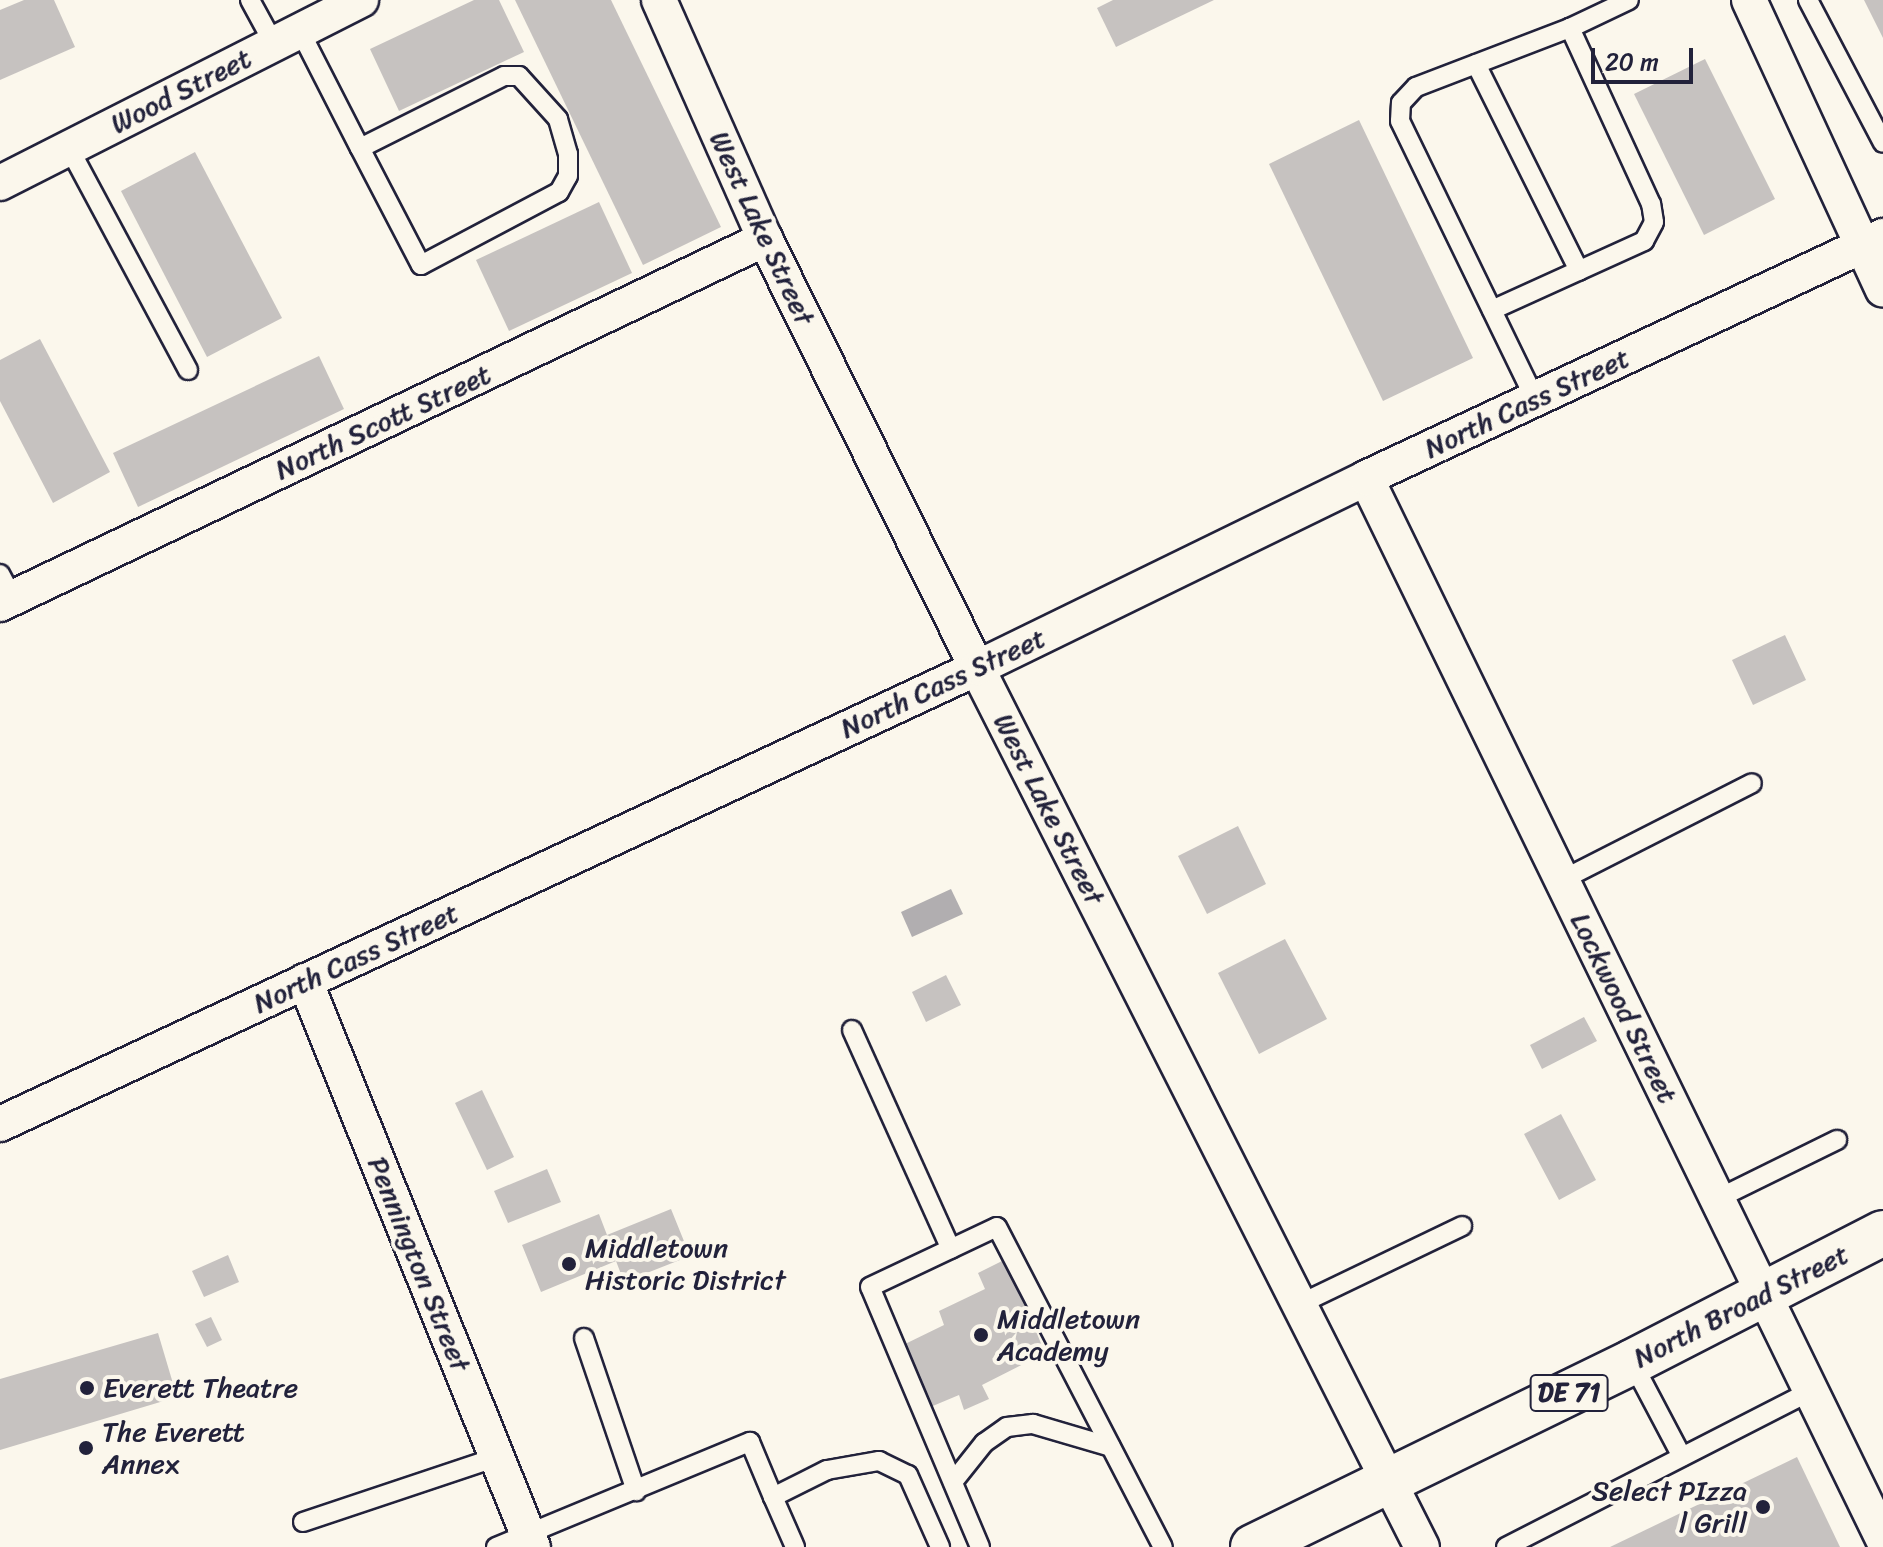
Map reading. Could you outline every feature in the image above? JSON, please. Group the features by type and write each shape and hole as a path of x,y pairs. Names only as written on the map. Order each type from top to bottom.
{"main road":[{"name":"North Broad Street","path":"1253,1547 1632,1362 1883,1233"}],"street":[{"name":"Wood Street","path":"0,183 361,0"},
{"name":"West Lake Street","path":"659,0 765,239 977,668 1422,1547"},
{"path":"1749,0 1872,241 1883,290"},
{"name":"North Scott Street","path":"4,592 765,239"},
{"name":"North Cass Street","path":"0,1124 977,668 1366,478 1872,241"},
{"name":"Lockwood Street","path":"1366,478 1883,1539"},
{"name":"Pennington Street","path":"305,981 531,1542"}],"lane":[{"path":"250,0 287,38 360,148 421,265 559,192 568,176 568,154 558,119 519,76 504,76 360,148"},
{"path":"1535,399 1400,121 1401,103 1416,87 1570,28 1629,0"},
{"path":"1808,0 1883,143"},
{"path":"1492,310 1644,241 1654,222 1651,204 1570,28"},
{"path":"1476,64 1579,271"},
{"path":"69,148 188,370"},
{"path":"1562,880 1752,783"},
{"path":"852,1030 951,1249"},
{"path":"1717,1199 1837,1140"},
{"path":"1300,1304 1462,1226"},
{"path":"980,1547 870,1287 997,1227 1163,1547"},
{"path":"584,1338 636,1491"},
{"path":"1632,1362 1682,1457"},
{"path":"1506,1547 1811,1391"},
{"path":"953,1482 984,1443 1007,1427 1033,1424 1111,1447"},
{"path":"496,1547 531,1542 636,1491 750,1442 795,1547"},
{"path":"303,1522 497,1457"},
{"path":"773,1497 827,1470 879,1461 908,1475 940,1547"}],"shaded area":[{"path":"951,889 963,914 912,937 901,912"}],"building":[{"path":"24,0 54,0 75,47 0,80 0,10"},
{"path":"474,0 499,0 524,52 399,111 370,49"},
{"path":"515,0 611,0 721,227 643,265"},
{"path":"1113,0 1214,0 1116,47 1097,8"},
{"path":"1864,0 1883,0 1883,38"},
{"path":"1705,59 1775,199 1704,235 1634,94"},
{"path":"1359,120 1473,358 1383,401 1269,164"},
{"path":"195,152 282,318 207,357 121,191"},
{"path":"599,202 632,273 509,331 476,260"},
{"path":"40,339 110,472 53,503 0,401 0,360"},
{"path":"319,356 344,409 138,507 113,453"},
{"path":"1785,635 1806,680 1753,705 1732,660"},
{"path":"1238,826 1266,884 1207,914 1178,856"},
{"path":"1285,939 1327,1019 1259,1054 1218,973"},
{"path":"946,975 961,1005 926,1022 912,992"},
{"path":"1584,1017 1597,1041 1542,1069 1530,1045"},
{"path":"482,1090 514,1157 487,1170 455,1103"},
{"path":"1561,1114 1596,1180 1559,1200 1524,1134"},
{"path":"547,1169 561,1202 508,1223 494,1191"},
{"path":"671,1209 690,1256 624,1282 616,1261 541,1292 522,1245 599,1214 607,1235"},
{"path":"228,1255 239,1282 204,1297 192,1271"},
{"name":"Middletown Academy","path":"1006,1259 1045,1353 982,1385 989,1399 964,1410 959,1395 928,1408 903,1345 944,1325 939,1311 985,1289 978,1273"},
{"path":"211,1317 222,1340 207,1347 195,1324"},
{"name":"Everett Theatre","path":"158,1333 177,1397 0,1450 0,1379"},
{"path":"1797,1457 1840,1547 1610,1547"}],"place":[{"name":"Middletown Historic District","path":"569,1264"},
{"name":"Middletown Academy","path":"981,1335"},
{"name":"Everett Theatre","path":"87,1388"},
{"name":"The Everett Annex","path":"86,1448"},
{"name":"Select PIzza l Grill","path":"1763,1507"}]}
